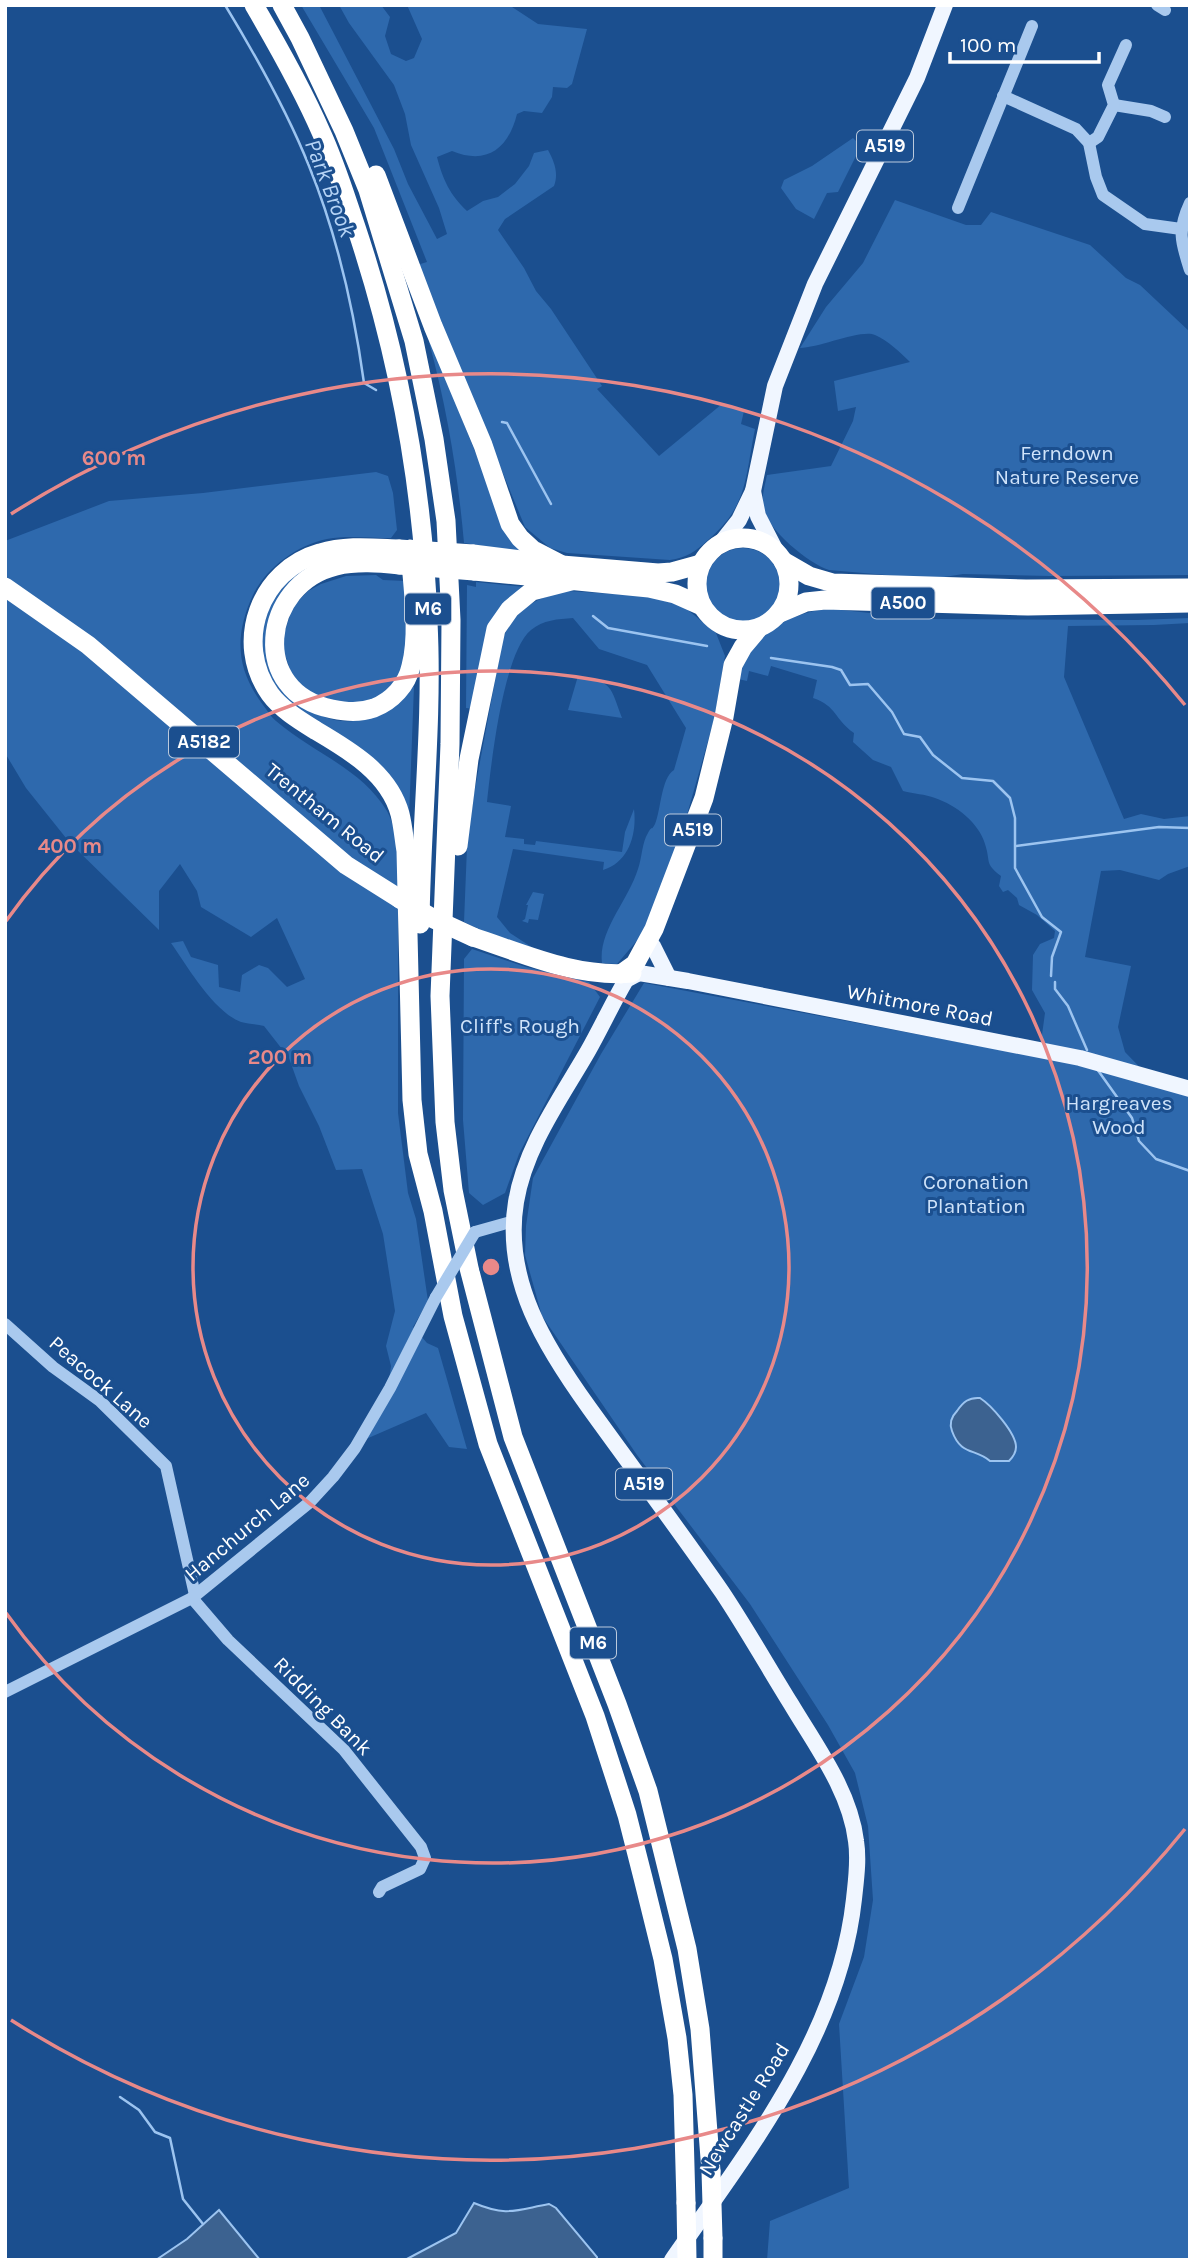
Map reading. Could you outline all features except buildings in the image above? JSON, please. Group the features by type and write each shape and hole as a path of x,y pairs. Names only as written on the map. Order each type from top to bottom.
{"highway":[{"name":"M6","path":"254,5 322,133 348,204 394,355 412,443 429,623 428,729 420,908 419,1068 433,1211 453,1316 488,1444 595,1716 627,1815 663,1959 677,2038 683,2095 687,2260"},
{"name":"M6","path":"282,5 344,131 368,190 414,341 434,439 446,521 451,620 440,996 445,1122 453,1190 469,1268 513,1437 617,1703 648,1791 687,1949 700,2029 711,2171 713,2260"},
{"name":"M6","path":"292,5 331,75 356,128 433,326 483,445 510,524 533,550 567,573 662,590 702,606"},
{"name":"M6","path":"270,32 334,197 371,312 386,372 404,473 414,636 411,667 406,681 382,704 356,712 339,711 322,707 296,693 280,672 275,649 278,621 283,606 291,595 310,578 336,566 400,557"},
{"path":"745,538 762,542 780,556 790,578 785,605 780,613 758,629 738,631 720,624 710,617 702,606 697,589 701,565 709,553 720,544 745,538"},
{"name":"M6","path":"433,1211 418,1154 412,1100 406,850 400,812 391,794 364,761 285,710 270,694 259,674 253,633 266,592 281,574 299,561 338,549 473,563 526,574 659,573 701,565"},
{"name":"A500","path":"780,556 808,576 833,583 1026,589 1190,588"},
{"name":"M6","path":"445,1122 456,866 461,810 468,759 493,637 501,622 520,599 567,573"},
{"name":"Trentham Road","path":"5,587 88,645 346,865 400,899 473,937 568,969 630,974"},
{"name":"A500","path":"780,613 806,603 825,600 1028,606 1190,603"},
{"name":"A519","path":"720,624 733,665"},
{"name":"A519","path":"630,974 647,928 659,914 704,798 724,717 733,665 758,629"},
{"name":"A519","path":"630,974 653,946 660,931 659,914"}],"main road":[{"name":"A519","path":"720,544 738,520 753,491 775,386 815,284 917,78 945,5"},
{"name":"A519","path":"753,491 758,516 780,556"},
{"path":"653,946 669,978"},
{"name":"A519","path":"514,1221 516,1201 529,1158 597,1035 598,1014 630,974"},
{"name":"Whitmore Road","path":"630,974 669,978 1080,1058 1190,1089"},
{"name":"Newcastle Road","path":"514,1221 517,1271 549,1350 723,1594 809,1734 850,1811 857,1843 852,1918 830,2000 776,2109 672,2260"}],"street":[{"path":"958,208 1032,26"},
{"path":"1089,142 1098,137 1114,105 1108,85 1126,45"},
{"path":"1003,96 1076,129 1089,142 1096,177 1103,195 1145,224 1181,229"},
{"path":"1114,105 1151,111 1165,117"},
{"path":"1190,203 1180,240 1190,270"},
{"name":"Hanchurch Lane","path":"5,1692 194,1596 310,1502 334,1477 355,1448 390,1388 436,1297 475,1232 514,1221"},
{"name":"Peacock Lane","path":"5,1324 53,1367 100,1401 166,1466 194,1596"},
{"name":"Ridding Bank","path":"194,1596 228,1640 344,1749 421,1847 425,1858 420,1869 383,1886 379,1892"}],"green space":[{"path":"301,5 319,5 394,149 408,184 437,239 447,234 439,208 411,145 405,114 394,85 339,5 381,5 390,17 385,36 391,54 406,61 414,58 422,39 407,5 509,5 538,24 587,29 572,84 567,88 553,87 552,97 542,113 524,111 517,114 508,137 494,151 485,155 464,155 452,151 437,157 448,187 467,211 483,201 498,197 515,184 529,166 534,153 548,150 555,167 554,186 505,219 498,230 536,291 602,386 597,389 659,456 722,404 744,411 741,424 755,429 743,490 731,515 699,547 686,556 670,560 567,553 550,548 525,527 417,265 427,262 374,128"},
{"path":"853,138 861,146 838,192 827,193 814,219 796,209 781,188 784,180 812,166"},
{"name":"Ferndown Nature Reserve","path":"895,200 966,225 981,225 991,212 1090,245 1126,278 1140,285 1190,332 1190,575 963,574 932,579 829,570 800,553 772,526 763,508 767,475 831,466 853,421 856,407 838,411 834,381 910,362 884,340 869,334 800,348 826,307 863,263"},
{"path":"429,342 505,526 528,553 464,543 451,442"},
{"path":"376,472 388,476 393,493 397,530 391,538 327,539 305,546 284,559 266,576 253,595 243,624 241,652 247,678 272,718 364,783 390,816 398,858 398,1113 408,1193 416,1219 428,1301 413,1327 427,1343 438,1348 467,1449 449,1447 426,1413 366,1439 387,1395 391,1366 386,1346 395,1311 383,1234 362,1169 336,1170 289,1058 264,1026 241,1022 221,1009 171,943 183,941 191,957 218,965 219,987 240,992 242,975 259,965 268,968 287,987 305,979 277,918 251,937 201,907 197,891 180,864 159,891 159,930 70,843 26,788 5,753 5,541 109,501 203,493"},
{"path":"743,548 757,551 769,559 777,571 780,585 777,599 769,611 757,619 743,622 729,619 717,611 709,599 706,585 709,571 717,559 729,551"},
{"path":"345,561 271,616 300,705 321,716 341,721 361,720 392,705 414,686 409,818 403,805 297,712 269,680 259,647 266,607 298,570"},
{"path":"376,575 383,580 406,581 409,621 403,672 381,699 356,707 307,693 293,678 281,643 293,606 308,591 321,584 346,576"},
{"path":"476,582 525,587 512,596 475,709 466,708 467,585 476,587"},
{"path":"568,591 646,596 683,606 716,633 725,656 714,720 684,825 640,937 617,964 602,963 605,939 633,881 644,841 655,824 666,780 674,770 686,728 647,665 599,649 573,618 541,624 531,630 521,642 513,661 500,711 487,802 511,806 505,837 524,839 524,844 535,845 536,841 622,852 625,832 634,809 634,828 629,846 619,861 603,870 604,862 513,849 497,917 510,933 533,948 510,944 464,922 467,847 474,794 503,638 514,619 528,605"},
{"path":"832,609 927,619 1190,618 1190,623 1068,626 1064,677 1124,819 1141,814 1164,819 1190,816 1190,866 1159,880 1120,870 1101,871 1085,957 1131,966 1118,1027 1125,1052 1154,1082 1190,1094 1190,2260 767,2260 770,2221 849,2188 839,2024 864,1957 873,1900 868,1826 855,1773 828,1725 750,1604 637,1455 542,1316 525,1255 533,1178 601,1054 644,983 1049,1059 1041,1042 1045,1013 1032,990 1033,955 1040,944 1054,938 1055,931 1037,915 1019,905 1017,898 1008,890 1003,892 999,886 1001,876 990,865 978,829 958,810 943,801 903,791 891,767 873,760 853,742 854,733 831,709 813,698 817,680 771,666 768,676 749,671 747,681 738,679 743,658 760,638 794,617"},
{"path":"578,676 609,687 622,718 568,710"},
{"path":"533,892 544,894 538,920 529,919 528,923 522,921"},
{"name":"Cliff's Rough","path":"472,949 526,967 589,982 600,997 519,1154 505,1193 483,1205 469,1193 463,1120 464,959"}],"shaded area":[{"path":"973,1398 980,1398 1012,1434 1016,1449 1009,1461 990,1461 964,1448 952,1431 951,1420 962,1405"},
{"path":"474,2203 504,2211 549,2204 556,2208 597,2260 405,2260 456,2233"},
{"path":"219,2210 260,2260 156,2260 187,2239"}],"waterway":[{"name":"Park Brook","path":"225,5 270,84 309,166 343,273 364,383 376,390"},
{"name":"Park Brook","path":"502,422 507,423 551,504"},
{"name":"Park Brook","path":"593,616 608,628 707,646"},
{"name":"Park Brook","path":"771,658 832,667 841,670 850,685 868,684 892,712 904,734 920,737 933,755 962,778 993,781 1010,798 1015,818 1015,868 1042,917 1061,932 1052,957 1051,976"},
{"path":"1016,846 1159,827 1190,828"},
{"name":"Park Brook","path":"1055,982 1055,989 1068,1006 1087,1050"},
{"name":"Park Brook","path":"1097,1069 1132,1118 1139,1141 1156,1159 1190,1171"},
{"path":"120,2097 139,2110 155,2132 170,2138 183,2199 203,2224"}],"park label":[{"name":"Hargreaves Wood","path":"1119,1115"},
{"name":"Coronation Plantation","path":"976,1194"}]}
